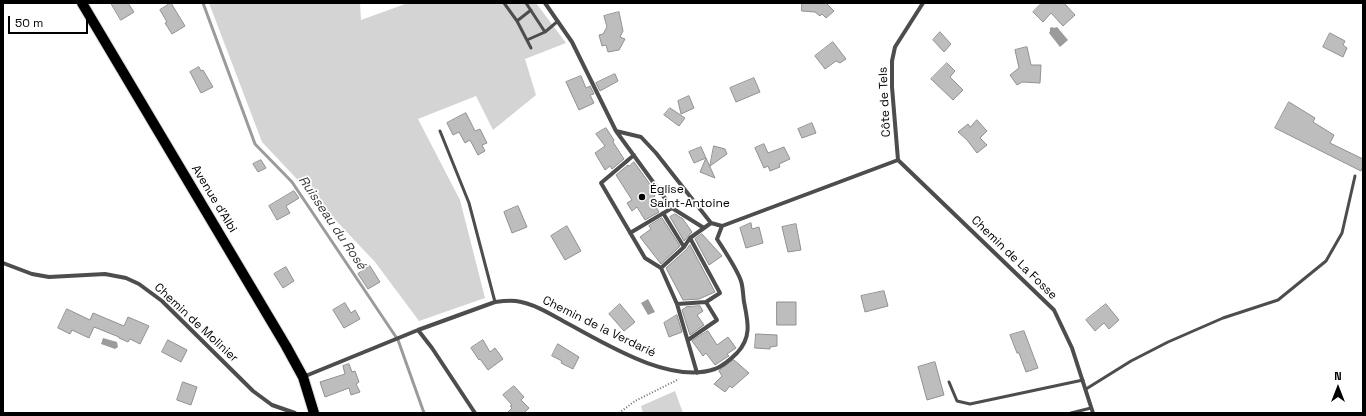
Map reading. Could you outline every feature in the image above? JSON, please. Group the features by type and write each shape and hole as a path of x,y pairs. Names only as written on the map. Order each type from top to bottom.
{"main road":[{"name":"Avenue d'Albi","path":"82,3 302,376 314,413"}],"street":[{"path":"545,3 572,42 616,130 672,208 704,228"},
{"name":"Côte de Tels","path":"898,160 892,87 892,61 897,42 923,3"},
{"path":"616,130 641,137 656,153 711,223 722,226 898,160"},
{"path":"634,155 601,183 645,258 661,268 677,304 698,373"},
{"name":"Chemin de La Fosse","path":"898,160 1054,310 1072,348 1093,413"},
{"path":"630,233 672,208"},
{"path":"664,213 684,247"},
{"path":"661,268 684,247 690,238 711,223"},
{"name":"Chemin de la Verdarié","path":"302,376 418,330 495,302 516,301 530,305 659,367 698,373 716,369 732,358 744,345 748,322 741,281 717,238 722,226"},
{"path":"677,304 706,302 720,293 690,238"},
{"name":"Chemin de Molinier","path":"3,263 32,274 49,277 105,274 126,278 139,284 162,301 178,316 253,391 272,404 295,413"},
{"path":"688,340 717,320 706,302"},
{"path":"418,330 432,348 475,413"}],"lane":[{"path":"504,3 517,21 531,48"},
{"path":"526,3 546,32"},
{"path":"517,21 531,10"},
{"path":"527,40 546,32 558,21"},
{"path":"440,131 469,203 495,302"},
{"path":"1086,390 1131,361 1168,342 1223,318 1278,300 1326,261 1342,233 1355,176"},
{"path":"949,382 957,401 970,404 1083,380"},
{"path":"1071,413 1091,408"}],"path":[{"path":"620,413 635,401 681,377 686,371"}],"shaded area":[{"path":"209,3 360,3 361,20 408,3 536,3 566,43 525,59 536,95 493,130 476,96 418,119 460,200 485,298 419,321 375,262 262,142"},
{"path":"1057,27 1068,40 1060,47 1049,33 1050,28"},
{"path":"648,299 655,312 648,315 641,303"},
{"path":"103,338 117,342 118,347 115,349 101,344"},
{"path":"675,391 683,413 643,413 641,406"}],"building":[{"path":"111,3 128,3 134,12 121,20"},
{"path":"171,3 185,26 172,34 165,23 167,22 160,10"},
{"path":"802,3 826,3 834,11 826,18 822,14 820,16 815,12 802,11"},
{"path":"1042,3 1064,3 1075,15 1063,26 1051,13 1043,22 1033,12"},
{"path":"619,12 623,31 620,37 625,39 619,50 608,52 606,45 602,46 599,35 603,34 607,27 604,16"},
{"path":"940,32 951,44 944,52 933,40"},
{"path":"1330,33 1345,41 1343,45 1347,48 1343,57 1323,47"},
{"path":"833,42 846,59 840,63 836,61 825,69 815,56"},
{"path":"1027,47 1031,65 1041,65 1040,83 1022,82 1017,85 1010,75 1019,68 1015,50"},
{"path":"947,63 955,71 950,77 963,90 953,100 931,79"},
{"path":"199,67 201,71 203,70 213,87 201,93 190,72"},
{"path":"615,74 618,81 600,91 596,83"},
{"path":"581,76 586,88 590,86 594,94 590,95 594,103 579,110 566,82"},
{"path":"754,78 760,92 736,102 730,88"},
{"path":"689,96 694,108 681,114 678,101"},
{"path":"1289,102 1315,118 1313,122 1334,135 1330,143 1363,159 1361,171 1275,128"},
{"path":"670,108 685,118 679,126 664,115"},
{"path":"466,113 475,131 480,129 487,143 482,145 485,151 478,155 470,140 465,143 459,132 453,135 447,123"},
{"path":"977,120 987,131 980,138 987,145 977,153 967,140 958,132 968,124 970,127"},
{"path":"812,123 816,133 802,138 798,129"},
{"path":"606,128 624,159 612,169 610,166 605,170 595,153 605,146 596,134"},
{"path":"764,144 768,153 784,147 790,159 779,164 780,167 770,171 768,166 764,168 755,148"},
{"path":"714,146 725,149 727,154 710,166"},
{"path":"701,147 706,158 694,163 689,152"},
{"path":"706,158 715,178 700,172"},
{"path":"261,160 266,168 258,172 253,164"},
{"name":"Église Saint-Antoine","path":"634,162 652,187 650,188 655,196 651,199 659,212 645,220 637,207 632,211 627,203 632,200 616,175"},
{"path":"294,191 299,198 286,206 290,213 277,220 269,206"},
{"path":"518,206 527,227 512,233 504,212"},
{"path":"675,214 683,219 692,232 684,241 670,217"},
{"path":"662,218 680,246 661,264 640,237 651,229 649,226"},
{"path":"751,223 752,229 759,227 763,243 746,248 740,228"},
{"path":"796,224 801,250 788,252 782,227"},
{"path":"567,226 581,251 565,260 551,236"},
{"path":"702,234 722,256 709,265 695,239"},
{"path":"690,245 715,292 699,299 683,300 666,268"},
{"path":"370,266 380,282 368,289 358,274"},
{"path":"286,267 294,281 283,288 274,274"},
{"path":"884,291 888,306 865,312 861,296"},
{"path":"777,302 796,302 796,325 777,325"},
{"path":"345,303 351,313 355,310 360,319 344,328 333,310"},
{"path":"620,304 635,322 624,331 609,314"},
{"path":"1106,304 1119,320 1109,329 1104,323 1095,331 1086,320"},
{"path":"700,306 703,311 697,315 704,325 690,335 682,310 686,307"},
{"path":"67,309 90,320 93,313 124,326 128,317 149,326 140,344 130,339 128,342 94,327 89,338 72,330 70,334 58,328"},
{"path":"677,315 682,332 669,337 664,323"},
{"path":"708,331 717,345 728,337 736,348 727,354 729,356 715,365 706,353 703,356 692,341"},
{"path":"1024,331 1038,368 1026,372 1010,335"},
{"path":"756,334 777,335 777,346 770,347 770,349 755,348"},
{"path":"168,340 187,350 181,362 162,352"},
{"path":"483,340 490,352 495,348 503,359 488,370 471,348"},
{"path":"558,344 579,357 573,369 561,363 562,361 552,356"},
{"path":"734,360 749,373 732,388 730,386 725,392 714,384 722,376 719,371"},
{"path":"935,362 944,395 927,400 918,367"},
{"path":"349,364 352,372 355,371 359,382 356,384 360,392 351,395 349,388 325,397 320,382 345,374 343,366"},
{"path":"183,382 197,387 191,405 177,400"},
{"path":"514,386 524,397 521,400 529,408 524,413 507,413 512,408 510,406 512,405 503,395"}],"waterway":[{"name":"Ruisseau du Rosé","path":"203,3 255,144 292,182 398,340 424,413"}],"place":[{"name":"Église Saint-Antoine","path":"642,197"}]}
